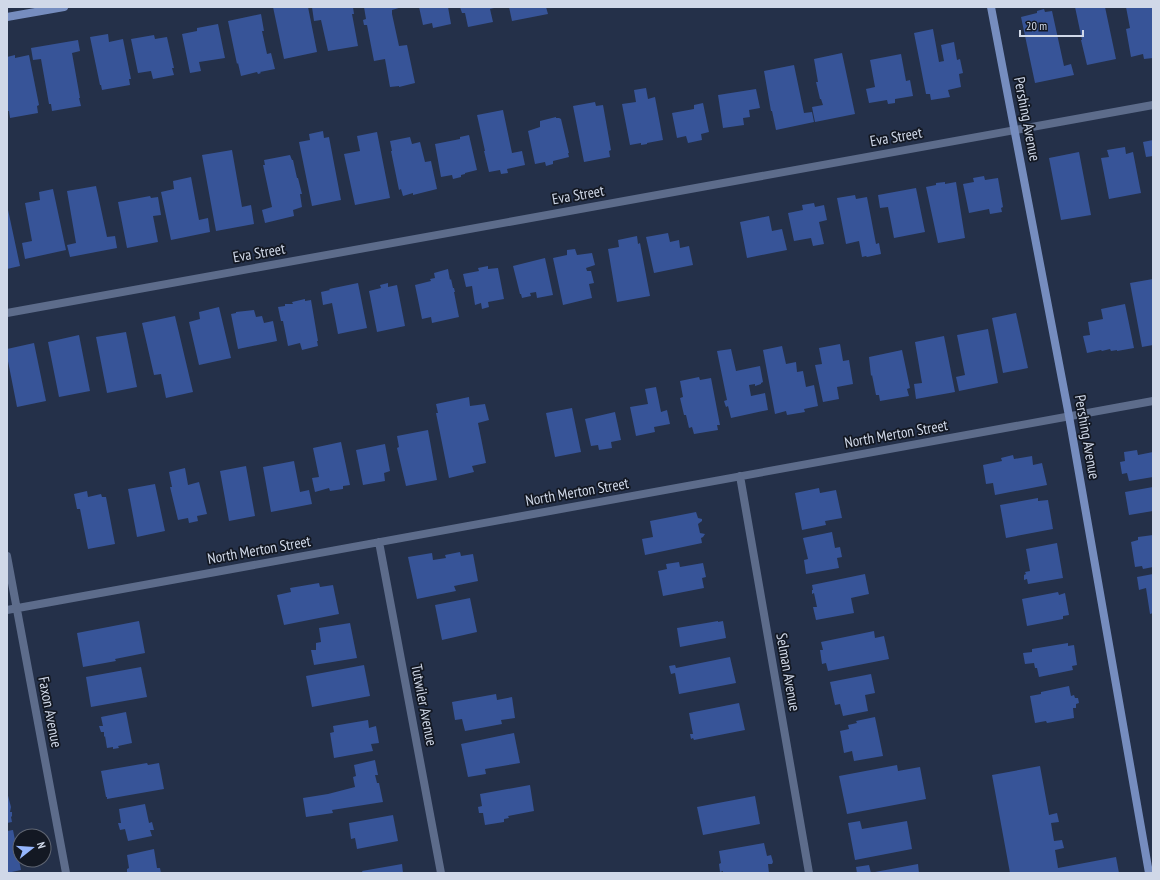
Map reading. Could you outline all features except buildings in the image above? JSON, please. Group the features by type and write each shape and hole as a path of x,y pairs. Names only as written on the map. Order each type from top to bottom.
{"street":[{"path":"7,17 64,7"},
{"name":"Pershing Avenue","path":"991,7 1069,416 1149,873"},
{"name":"Eva Street","path":"7,313 1153,105"},
{"name":"North Merton Street","path":"7,610 1153,401"},
{"name":"Selman Avenue","path":"740,476 808,873"},
{"name":"Tutwiler Avenue","path":"379,542 441,873"},
{"name":"Faxon Avenue","path":"7,556 66,873"}]}
